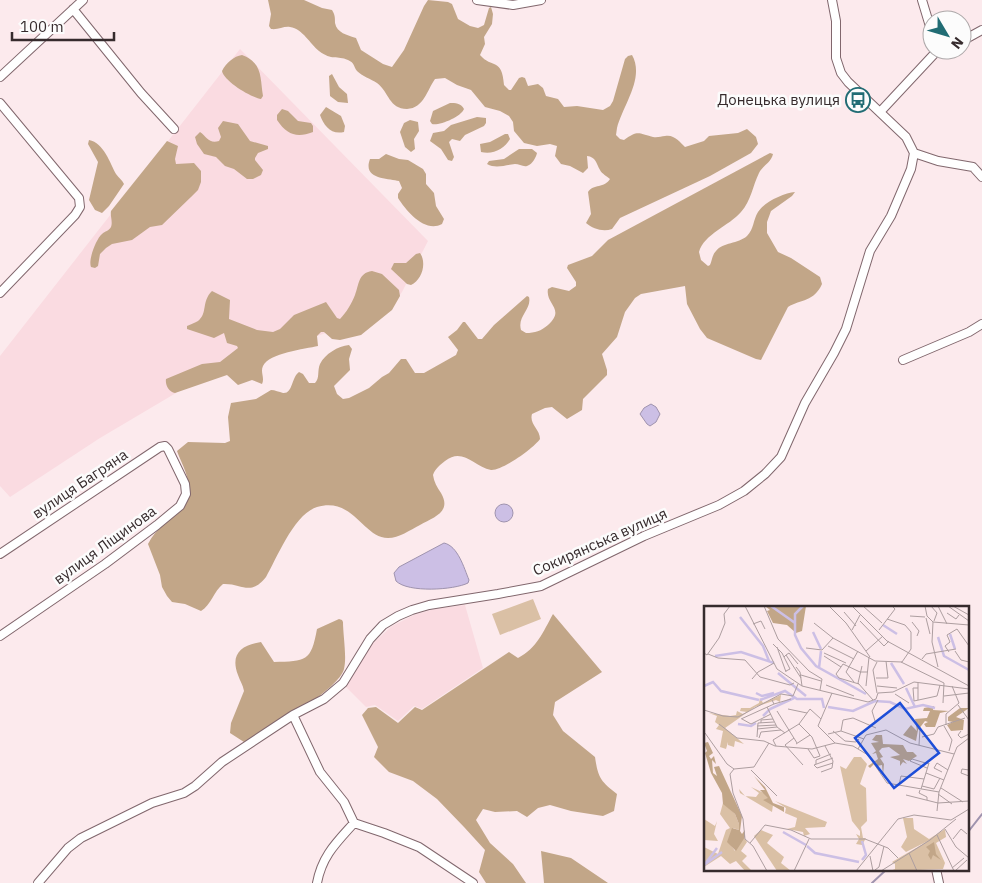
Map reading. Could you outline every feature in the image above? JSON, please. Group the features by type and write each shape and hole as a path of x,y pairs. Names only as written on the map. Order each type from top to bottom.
{"street":[{"path":"0,76 83,0"},
{"path":"477,0 513,5 541,0"},
{"path":"832,0 836,21 838,67 848,82 906,137 914,153 938,161 973,167 982,177"},
{"path":"73,9 141,93 174,129"},
{"path":"880,112 929,60"},
{"path":"0,103 79,198 80,207 75,215 0,293"},
{"name":"Сокирянська вулиця","path":"38,883 68,848 82,838 152,803 184,793 195,786 222,762 293,715 324,699 338,687 370,639 383,626 403,613 428,605 541,586 644,536 719,504 744,491 766,474 781,457 805,403 846,329 873,245 891,216 903,190 911,169 914,153"},
{"path":"904,360 969,332 982,324"},
{"name":"вулиця Багряна","path":"0,554 160,447 167,447 172,456"},
{"name":"вулиця Ліщинова","path":"0,636 105,564 180,506 186,494 185,484 172,456"},
{"path":"293,715 320,772 344,802 354,823 419,847 473,883"},
{"path":"317,883 319,869 330,848 354,823"},
{"path":"936,870 939,883"}],"shaded area":[{"path":"268,0 304,0 332,10 336,26 340,31 356,38 361,50 383,64 392,67 404,50 428,0 452,4 458,19 478,28 484,25 489,8 491,7 493,14 492,24 484,37 485,44 480,55 499,67 504,85 509,90 522,77 525,78 528,86 538,84 543,88 546,96 558,99 564,107 577,106 603,110 610,106 613,101 625,59 632,55 636,73 635,82 617,128 616,135 620,139 624,140 638,133 655,137 671,136 685,147 704,141 709,136 738,133 747,129 756,137 758,144 751,153 710,176 620,218 612,229 598,229 586,223 591,214 588,192 605,184 610,179 601,171 592,158 587,156 588,168 583,173 570,166 561,164 555,156 557,146 550,144 537,146 524,143 514,131 513,122 509,116 500,111 485,107 471,90 445,78 435,79 421,102 413,108 407,109 396,106 377,83 359,73 350,61 324,54 295,28 271,29 269,26 271,14"},
{"path":"240,49 428,241 402,292 389,311 297,343 193,374 176,393 100,438 10,497 0,486 0,356"},
{"path":"242,55 254,62 257,67 261,77 263,96 261,99 238,88 227,79 222,71 230,60"},
{"path":"332,74 339,87 347,94 348,103 338,102 330,96 329,76"},
{"path":"450,103 460,104 464,109 459,115 449,120 440,124 432,124 430,121 433,111"},
{"path":"326,107 341,116 345,126 344,132 332,131 326,126 320,115"},
{"path":"282,109 288,111 298,121 311,123 313,132 297,135 289,132 277,120 277,115"},
{"path":"477,117 486,118 484,126 465,135 460,141 452,139 449,142 454,157 452,161 448,160 441,149 430,141 433,133 444,131 451,125"},
{"path":"410,120 418,122 419,131 414,139 415,149 411,152 405,147 400,132 404,123"},
{"path":"223,121 238,124 250,141 268,146 268,149 258,153 255,158 263,170 261,175 253,179 247,179 234,169 225,166 216,157 204,154 197,144 195,137 200,132 210,141 219,141 221,137 218,128"},
{"path":"508,134 510,139 505,146 490,153 481,152 480,144 490,142"},
{"path":"89,140 103,149 116,174 124,184 102,213 95,210 89,200 98,162 88,144"},
{"path":"167,141 178,146 175,159 176,164 194,163 201,171 201,182 198,190 162,225 150,227 132,240 112,244 100,254 98,266 95,268 91,267 93,250 97,240 111,227 111,211"},
{"path":"519,149 532,149 537,153 529,165 497,166 487,164 489,161 504,159"},
{"path":"770,153 773,154 772,157 759,173 750,198 744,208 736,217 711,235 699,252 701,260 708,266 710,265 714,254 719,248 747,236 761,208 780,196 795,192 771,211 767,222 767,233 778,252 820,277 822,284 819,290 811,297 788,307 761,360 707,338 687,304 685,286 641,294 635,298 625,312 617,337 602,354 607,375 583,399 582,410 567,419 552,407 532,414 531,418 540,435 540,439 531,448 502,467 491,470 457,456 445,461 436,469 433,475 444,500 443,509 436,516 396,537 388,538 371,532 349,512 340,507 329,505 317,507 301,518 287,537 266,577 255,586 246,588 223,584 201,611 185,604 172,602 167,596 162,587 160,575 148,544 153,535 182,507 186,499 188,489 187,477 177,451 188,442 225,443 230,441 228,417 231,403 256,399 271,390 286,393 299,372 303,374 309,383 315,383 320,364 325,357 336,349 349,345 352,349 349,359 350,370 334,386 337,394 343,399 369,388 389,373 401,359 406,359 415,373 424,373 456,355 458,350 448,337 463,322 478,339 482,339 494,325 527,296 529,301 521,321 521,330 526,333 540,330 548,325 555,315 554,307 549,299 548,289 552,287 569,291 576,286 576,282 567,268 568,265 592,256 608,240"},
{"path":"386,154 408,160 423,169 426,174 426,184 434,193 436,206 444,219 442,224 429,226 417,220 398,198 402,188 399,181 378,177 370,171 370,159 379,159"},
{"path":"420,253 423,266 421,275 411,285 407,284 391,269 394,263 406,263 416,254"},
{"path":"372,271 382,274 399,290 400,296 392,310 361,335 340,340 332,339 324,332 321,332 317,336 318,346 288,352 267,362 262,368 262,384 252,380 238,385 227,375 175,393 168,388 166,379 202,364 220,362 238,348 227,343 224,333 214,338 187,329 187,326 201,318 207,299 212,291 230,300 229,319 257,330 273,332 280,329 294,315 326,302 337,318 340,319 347,311 364,274"},
{"path":"651,404 656,407 660,414 656,422 650,426 640,414 644,408"},
{"path":"500,504 508,504 513,509 511,520 500,522 495,517 495,509"},
{"path":"444,543 453,548 457,553 469,580 468,583 442,589 420,589 402,585 396,581 394,573 399,567"},
{"path":"533,599 541,619 500,635 492,614"},
{"path":"465,605 483,668 422,709 414,706 398,721 375,705 366,707 345,686 370,646 392,626 414,615 434,609"},
{"path":"553,614 602,672 555,702 553,715 563,731 595,757 601,778 617,794 614,811 603,816 571,811 550,805 538,808 527,817 517,811 495,812 483,809 476,820 490,843 513,864 526,883 486,883 479,872 485,850 437,799 413,781 389,772 374,757 378,747 362,715 368,708 376,707 398,723 415,707 422,710 509,652 518,658 525,654 539,639"},
{"path":"339,619 343,622 345,658 344,669 339,678 316,698 248,742 244,742 230,733 231,723 244,691 235,661 239,652 248,645 261,642 274,662 300,660 309,654 317,629"},
{"path":"541,851 571,858 608,883 544,883"}],"waterway":[{"path":"970,829 982,814"},
{"path":"872,883 886,870"}],"place":[{"name":"Донецька вулиця","path":"858,100"}]}
